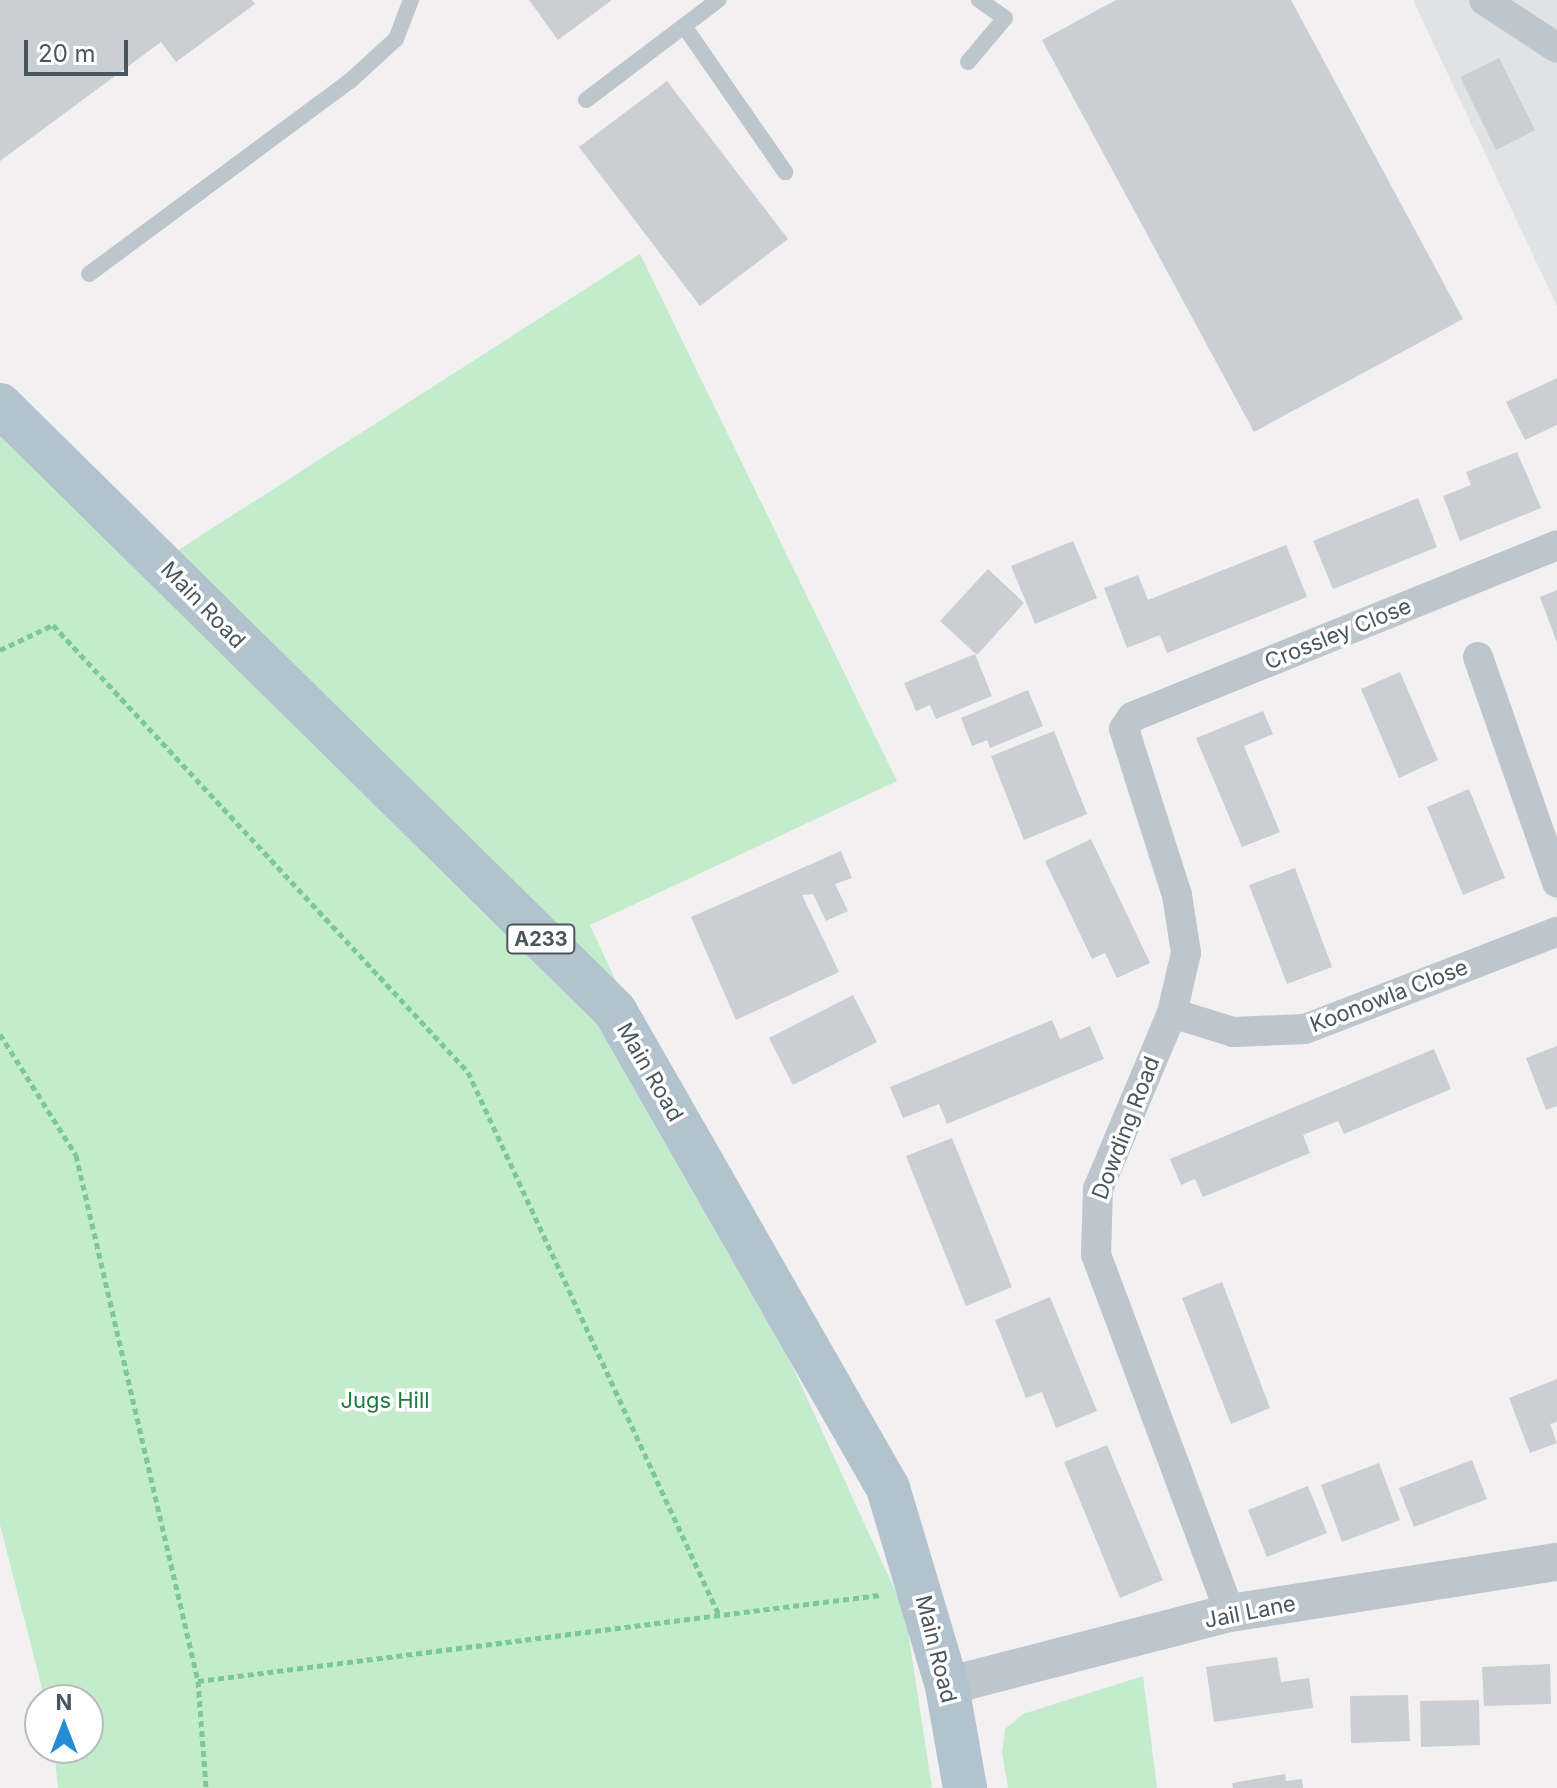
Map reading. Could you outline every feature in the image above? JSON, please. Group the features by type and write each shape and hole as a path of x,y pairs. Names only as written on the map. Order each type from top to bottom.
{"main road":[{"name":"Main Road","path":"0,405 615,1011 888,1488 922,1590 947,1686 965,1788"}],"street":[{"path":"1484,0 1557,48"},
{"name":"Crossley Close","path":"1124,729 1132,717 1557,545"},
{"path":"1478,657 1557,883"},
{"name":"Dowding Road","path":"1124,729 1184,925 1186,953 1172,1013 1098,1189 1095,1244 1230,1613"},
{"name":"Koonowla Close","path":"1172,1013 1233,1032 1305,1029 1557,932"},
{"name":"Jail Lane","path":"947,1686 1230,1613 1557,1562"}],"lane":[{"path":"89,274 350,81 396,39 411,0"},
{"path":"586,100 718,0"},
{"path":"968,62 1005,18 979,0"},
{"path":"684,26 785,172"}],"path":[{"path":"0,650 53,625 468,1072 719,1615"},
{"path":"0,1034 76,1155 198,1681 206,1788"},
{"path":"198,1681 922,1590"}],"shaded area":[{"path":"1413,0 1557,0 1557,306"}],"green space":[{"name":"Jugs Hill","path":"640,254 897,781 590,925 905,1612 932,1788 58,1788 56,1764 104,1764 104,1684 41,1684 0,1525 0,405 161,561"},
{"path":"1143,1676 1157,1788 1008,1788 1002,1753 1005,1729 1023,1714"}],"building":[{"path":"0,0 252,0 255,4 176,62 161,42 0,161"},
{"path":"529,0 612,0 558,40"},
{"path":"1116,0 1291,0 1463,319 1254,432 1042,40"},
{"path":"1499,58 1535,130 1496,150 1460,77"},
{"path":"667,81 788,239 700,306 579,147"},
{"path":"1557,378 1557,425 1525,440 1506,402"},
{"path":"1517,452 1541,508 1460,541 1443,496 1471,485 1466,472"},
{"path":"1418,498 1437,547 1333,589 1313,541"},
{"path":"1073,541 1097,598 1035,624 1011,566"},
{"path":"1286,545 1307,597 1167,653 1160,635 1127,648 1104,588 1138,575 1148,600"},
{"path":"988,569 1024,603 977,655 940,621"},
{"path":"1557,590 1557,643 1540,597"},
{"path":"975,654 992,696 936,719 930,705 916,711 904,683"},
{"path":"1400,672 1438,760 1399,778 1361,689"},
{"path":"1028,690 1043,726 990,748 987,740 972,746 961,718"},
{"path":"1263,711 1273,734 1244,746 1280,832 1242,847 1196,738"},
{"path":"1054,731 1087,814 1024,840 991,756"},
{"path":"1469,789 1505,878 1463,895 1427,807"},
{"path":"1091,839 1150,963 1117,978 1105,953 1092,959 1045,861"},
{"path":"841,851 852,878 835,884 848,911 826,921 813,894 802,895 839,972 736,1020 691,917"},
{"path":"1295,868 1332,967 1287,984 1249,885"},
{"path":"853,995 877,1042 793,1085 769,1038"},
{"path":"1052,1020 1060,1039 1090,1026 1104,1059 947,1124 939,1104 903,1118 890,1087"},
{"path":"1557,1046 1557,1106 1546,1110 1526,1058"},
{"path":"1434,1049 1451,1089 1344,1134 1338,1121 1303,1135 1310,1153 1203,1197 1195,1179 1181,1185 1170,1159"},
{"path":"952,1138 1012,1287 966,1306 906,1156"},
{"path":"1222,1282 1270,1408 1231,1424 1182,1298"},
{"path":"1050,1297 1097,1411 1056,1428 1042,1392 1026,1398 995,1320"},
{"path":"1557,1379 1557,1422 1550,1424 1557,1443 1530,1453 1509,1398"},
{"path":"1107,1445 1163,1580 1120,1598 1064,1462"},
{"path":"1472,1460 1487,1499 1414,1527 1399,1488"},
{"path":"1379,1463 1400,1520 1342,1542 1321,1485"},
{"path":"1308,1486 1327,1533 1267,1557 1248,1510"},
{"path":"1277,1657 1281,1682 1309,1678 1313,1708 1214,1722 1206,1667"},
{"path":"1550,1664 1551,1704 1484,1706 1482,1667"},
{"path":"1408,1695 1410,1741 1351,1743 1350,1696"},
{"path":"1479,1700 1480,1745 1421,1747 1420,1701"},
{"path":"1285,1774 1286,1781 1302,1779 1303,1788 1233,1788 1232,1783"}]}
